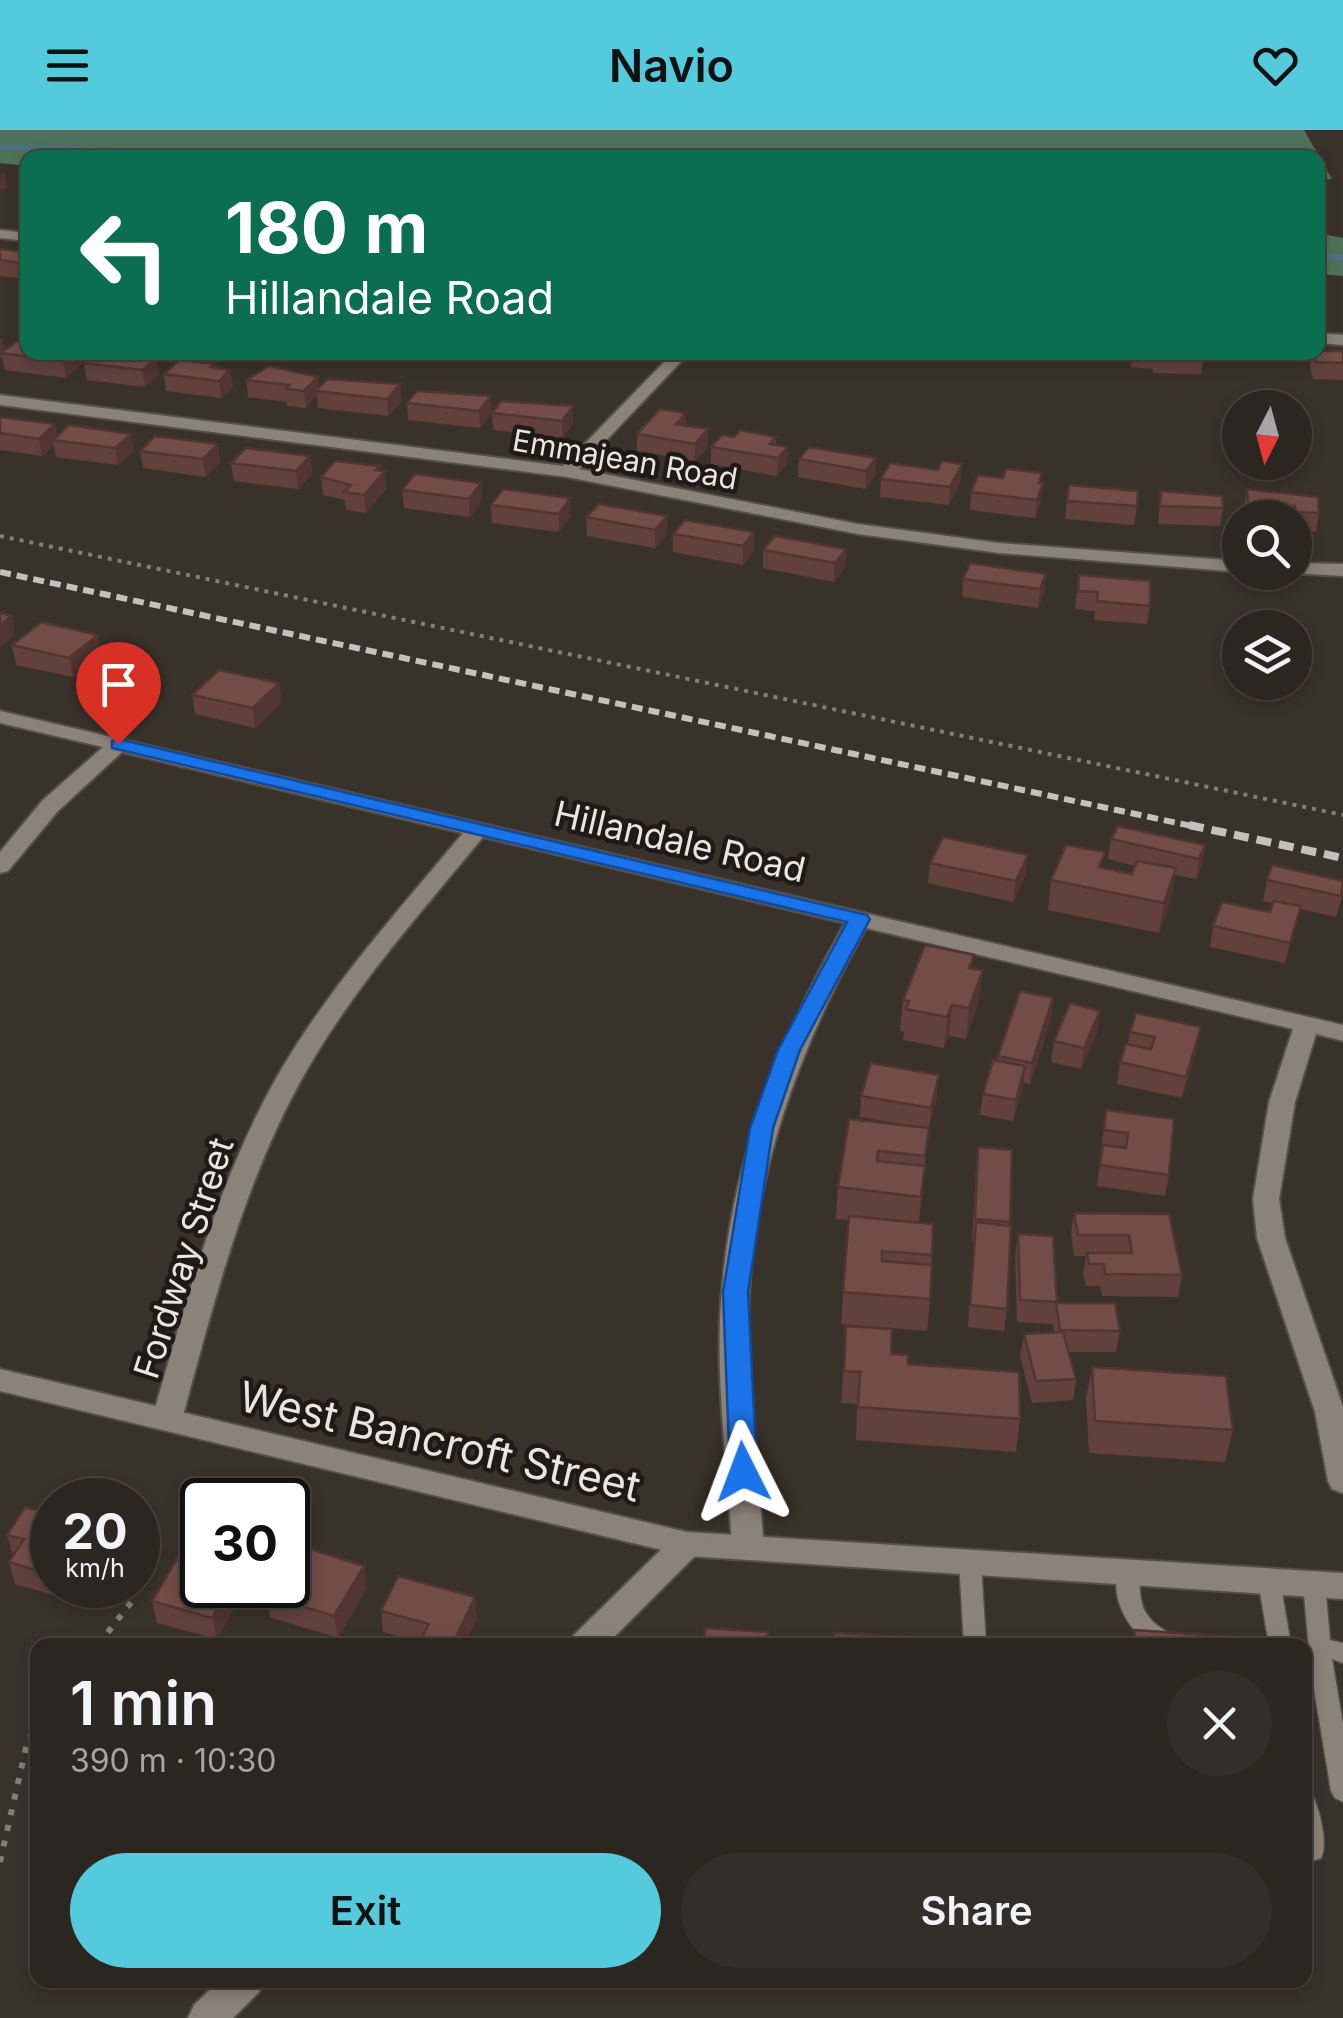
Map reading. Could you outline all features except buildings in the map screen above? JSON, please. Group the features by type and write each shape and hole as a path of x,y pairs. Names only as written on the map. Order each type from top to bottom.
{"street":[{"path":"566,472 675,360"},
{"name":"Emmajean Road","path":"0,400 566,472 858,529 999,548 1222,566"},
{"path":"1312,569 1343,570"},
{"name":"Hillandale Road","path":"0,717 1343,1033"},
{"path":"0,866 40,816 118,744"},
{"name":"Fordway Street","path":"167,1419 227,1215 291,1076 360,974 478,829"},
{"path":"748,1548 735,1292 747,1202 761,1128 789,1050 860,919"},
{"path":"1307,1025 1282,1102 1266,1199 1271,1238 1330,1412 1343,1482"},
{"name":"West Bancroft Street","path":"0,1380 687,1544 1329,1585"},
{"path":"592,1638 687,1544"},
{"path":"207,2018 238,1988"}],"lane":[{"path":"970,1562 975,1638"},
{"path":"1128,1572 1130,1605 1141,1629 1157,1638"},
{"path":"1269,1582 1279,1638"},
{"path":"1329,1585 1343,1790"}],"path":[{"path":"0,536 1343,815"},
{"path":"103,1638 127,1608"},
{"path":"0,1862 30,1737"}],"green space":[{"path":"0,130 1304,130 1315,150 20,150 20,165 0,163"},
{"path":"1325,234 1343,238 1343,276 1325,275"}],"waterway":[{"path":"0,147 112,150"},
{"path":"1325,254 1343,258"}],"railway":[{"path":"0,572 1201,828"},
{"path":"1189,825 1343,858"}],"route":[{"path":"118,744 860,919 789,1050 761,1128 735,1292 743,1472"}]}
